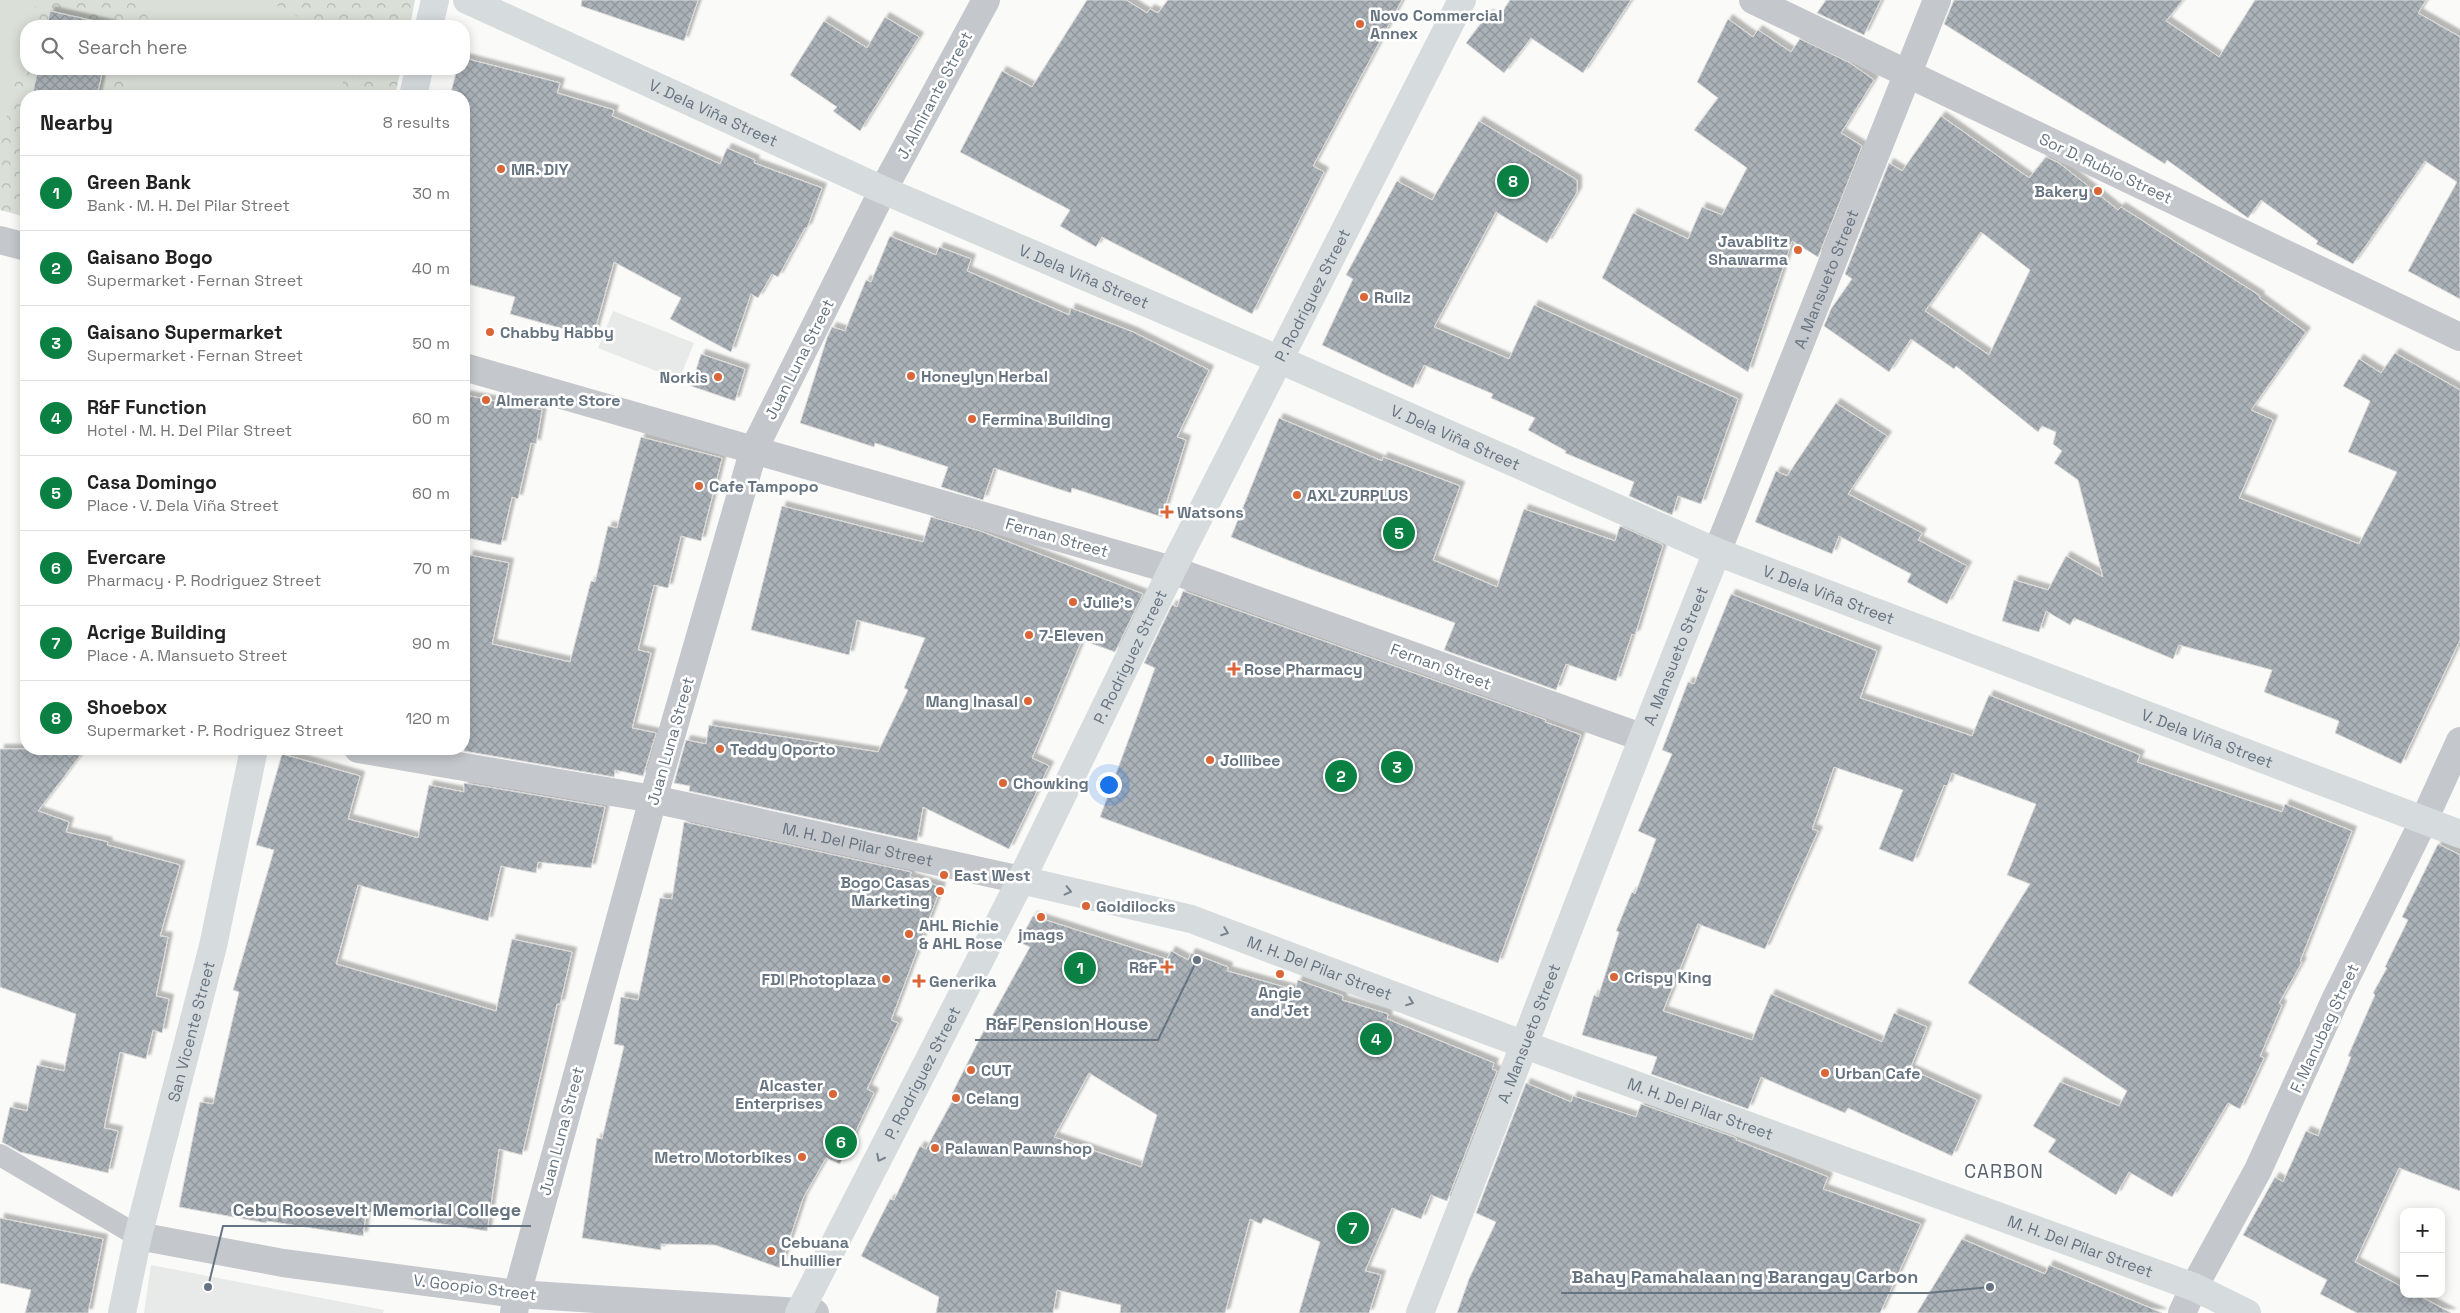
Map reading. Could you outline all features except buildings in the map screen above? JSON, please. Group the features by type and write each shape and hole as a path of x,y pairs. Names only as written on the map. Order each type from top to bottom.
{"street":[{"path":"430,20 435,0"},
{"name":"V. Dela Viña Street","path":"467,0 883,190 1280,360 1717,552 2460,834"},
{"name":"J. Almirante Street","path":"883,190 986,0"},
{"name":"P. Rodriguez Street","path":"805,1312 1021,880 1172,570 1462,0"},
{"name":"Sor D. Rubio Street","path":"1753,0 2460,336"},
{"name":"A. Mansueto Street","path":"1420,1313 1525,1045 1641,737 1717,552 1937,0"},
{"path":"414,90 418,75"},
{"name":"Juan Luna Street","path":"515,1303 653,799 754,449 883,190"},
{"path":"0,240 20,245"},
{"name":"Fernan Street","path":"470,369 1172,570 1641,737"},
{"name":"F. Manubag Street","path":"2182,1313 2194,1287 2258,1170 2335,1000 2424,820 2460,741"},
{"name":"San Vicente Street","path":"122,1313 138,1236 213,946 253,755"},
{"name":"M. H. Del Pilar Street","path":"393,755 653,799 1191,919 1525,1045 2194,1287 2247,1313"},
{"name":"V. Goopio Street","path":"138,1236 515,1303 805,1312"}],"lane":[{"path":"0,1155 138,1236"}],"shaded area":[{"path":"613,311 694,343 679,380 598,348"},
{"path":"151,1265 384,1310 383,1313 144,1313"}],"green space":[{"path":"0,0 415,0 411,20 20,20 20,75 400,75 396,90 20,90 20,215 0,210"},
{"path":"0,0 37,0 32,20 20,20 20,65 0,143"},
{"path":"140,0 264,0 291,12 302,20 148,20"},
{"path":"141,75 341,75 345,90 137,90"}],"place":[{"name":"Novo Commercial Annex","path":"1360,24"},
{"name":"MR. DIY","path":"501,169"},
{"name":"Shoebox","path":"1513,181"},
{"name":"Bakery","path":"2098,191"},
{"name":"Javablitz Shawarma","path":"1798,250"},
{"name":"Rullz","path":"1364,297"},
{"name":"Chabby Habby","path":"490,332"},
{"name":"Honeylyn Herbal","path":"911,376"},
{"name":"Norkis","path":"718,377"},
{"name":"Almerante Store","path":"486,400"},
{"name":"Fermina Building","path":"972,419"},
{"name":"Cafe Tampopo","path":"699,486"},
{"name":"AXL ZURPLUS","path":"1297,495"},
{"name":"Watsons","path":"1167,512"},
{"name":"Casa Domingo","path":"1399,533"},
{"name":"Julie's","path":"1073,602"},
{"name":"7-Eleven","path":"1029,635"},
{"name":"Rose Pharmacy","path":"1234,669"},
{"name":"Mang Inasal","path":"1028,701"},
{"name":"Teddy Oporto","path":"720,749"},
{"name":"Jollibee","path":"1210,760"},
{"name":"Gaisano Supermarket","path":"1397,767"},
{"name":"Gaisano Bogo","path":"1341,776"},
{"name":"Chowking","path":"1003,783"},
{"name":"East West","path":"944,875"},
{"name":"Bogo Casas Marketing","path":"940,891"},
{"name":"Goldilocks","path":"1086,906"},
{"name":"jmags","path":"1041,917"},
{"name":"AHL Richie & AHL Rose","path":"909,934"},
{"name":"R&F Pension House","path":"1197,960"},
{"name":"R&F","path":"1167,967"},
{"name":"Green Bank","path":"1080,968"},
{"name":"Angie and Jet","path":"1280,974"},
{"name":"Crispy King","path":"1614,977"},
{"name":"FDI Photoplaza","path":"886,979"},
{"name":"Generika","path":"919,981"},
{"name":"R&F Function","path":"1376,1039"},
{"name":"CUT","path":"971,1070"},
{"name":"Urban Cafe","path":"1825,1073"},
{"name":"Alcaster Enterprises","path":"833,1094"},
{"name":"Celang","path":"956,1098"},
{"name":"Evercare","path":"841,1142"},
{"name":"Palawan Pawnshop","path":"935,1148"},
{"name":"Metro Motorbikes","path":"802,1157"},
{"name":"Acrige Building","path":"1353,1228"},
{"name":"Cebuana Lhuillier","path":"771,1251"},
{"name":"Cebu Roosevelt Memorial College","path":"208,1287"},
{"name":"Bahay Pamahalaan ng Barangay Carbon","path":"1990,1287"}],"district":[{"name":"CARBON","path":"2004,1171"}]}
